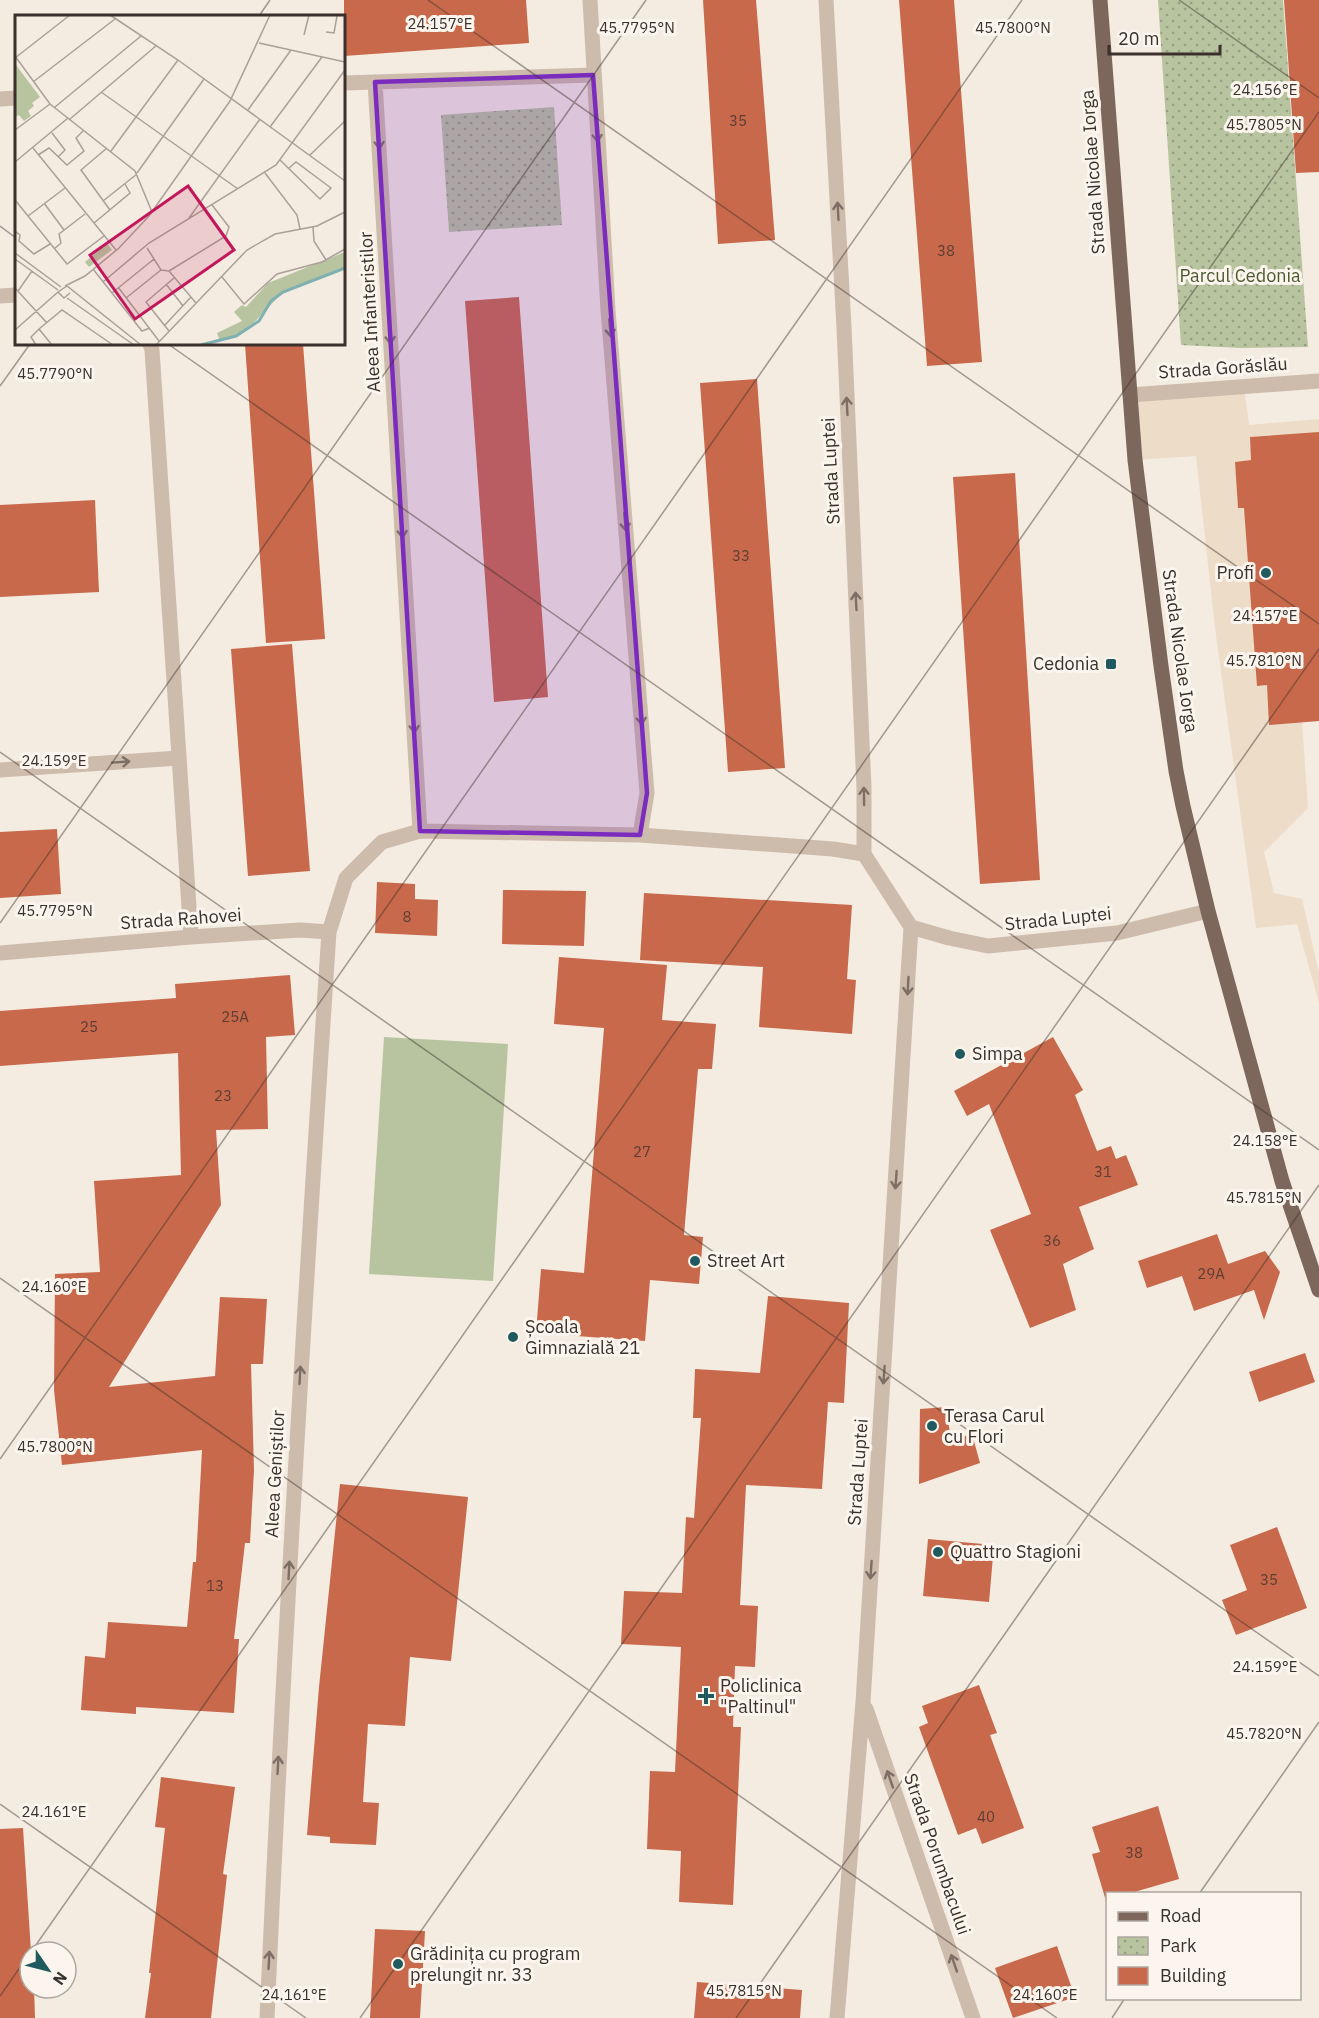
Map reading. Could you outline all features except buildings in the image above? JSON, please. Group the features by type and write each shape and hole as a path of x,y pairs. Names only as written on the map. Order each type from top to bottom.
{"main road":[{"name":"Strada Nicolae Iorga","path":"1100,0 1136,471 1175,759 1183,806 1208,911 1282,1181 1315,1269 1319,1290"}],"street":[{"path":"590,0 608,310 647,794 640,835"},
{"name":"Strada Luptei","path":"826,0 846,374 864,788 864,854"},
{"path":"345,83 593,75"},
{"name":"Aleea Infanteristilor","path":"375,82 420,831"},
{"path":"0,99 15,98"},
{"path":"0,296 15,295"},
{"path":"150,345 191,937"},
{"name":"Strada Gorăslău","path":"1130,395 1319,381"},
{"path":"0,770 179,758"},
{"name":"Aleea Geniștilor","path":"267,2018 294,1483 329,932 346,878 382,842 420,831 640,835 833,849 864,854"},
{"path":"864,854 911,927"},
{"name":"Strada Luptei","path":"837,2018 863,1702 911,927 988,946 1117,933 1208,911"},
{"name":"Strada Rahovei","path":"0,953 300,930 329,932"},
{"name":"Strada Porumbacului","path":"863,1702 973,2018"}],"highlighted area":[{"path":"593,75 647,793 640,835 420,831 375,82"}],"green space":[{"name":"Parcul Cedonia","path":"1158,0 1283,0 1308,347 1241,348 1181,345"},
{"path":"554,107 562,225 449,232 441,115"},
{"path":"384,1037 508,1044 493,1281 369,1274"}],"shaded area":[{"path":"1244,386 1249,425 1319,419 1319,432 1251,460 1235,462 1238,508 1265,506 1267,685 1270,725 1302,722 1308,808 1264,852 1274,893 1302,899 1319,973 1319,1003 1297,924 1256,928 1215,628 1196,456 1135,460 1130,395"}],"place":[{"name":"Profi","path":"1266,573"},
{"name":"Cedonia","path":"1111,664"},
{"name":"Simpa","path":"960,1054"},
{"name":"Street Art","path":"695,1261"},
{"name":"Școala Gimnazială 21","path":"513,1337"},
{"name":"Terasa Carul cu Flori","path":"932,1426"},
{"name":"Quattro Stagioni","path":"938,1552"},
{"name":"Policlinica \"Paltinul\"","path":"706,1696"},
{"name":"Grădinița cu program prelungit nr. 33","path":"398,1964"}]}
